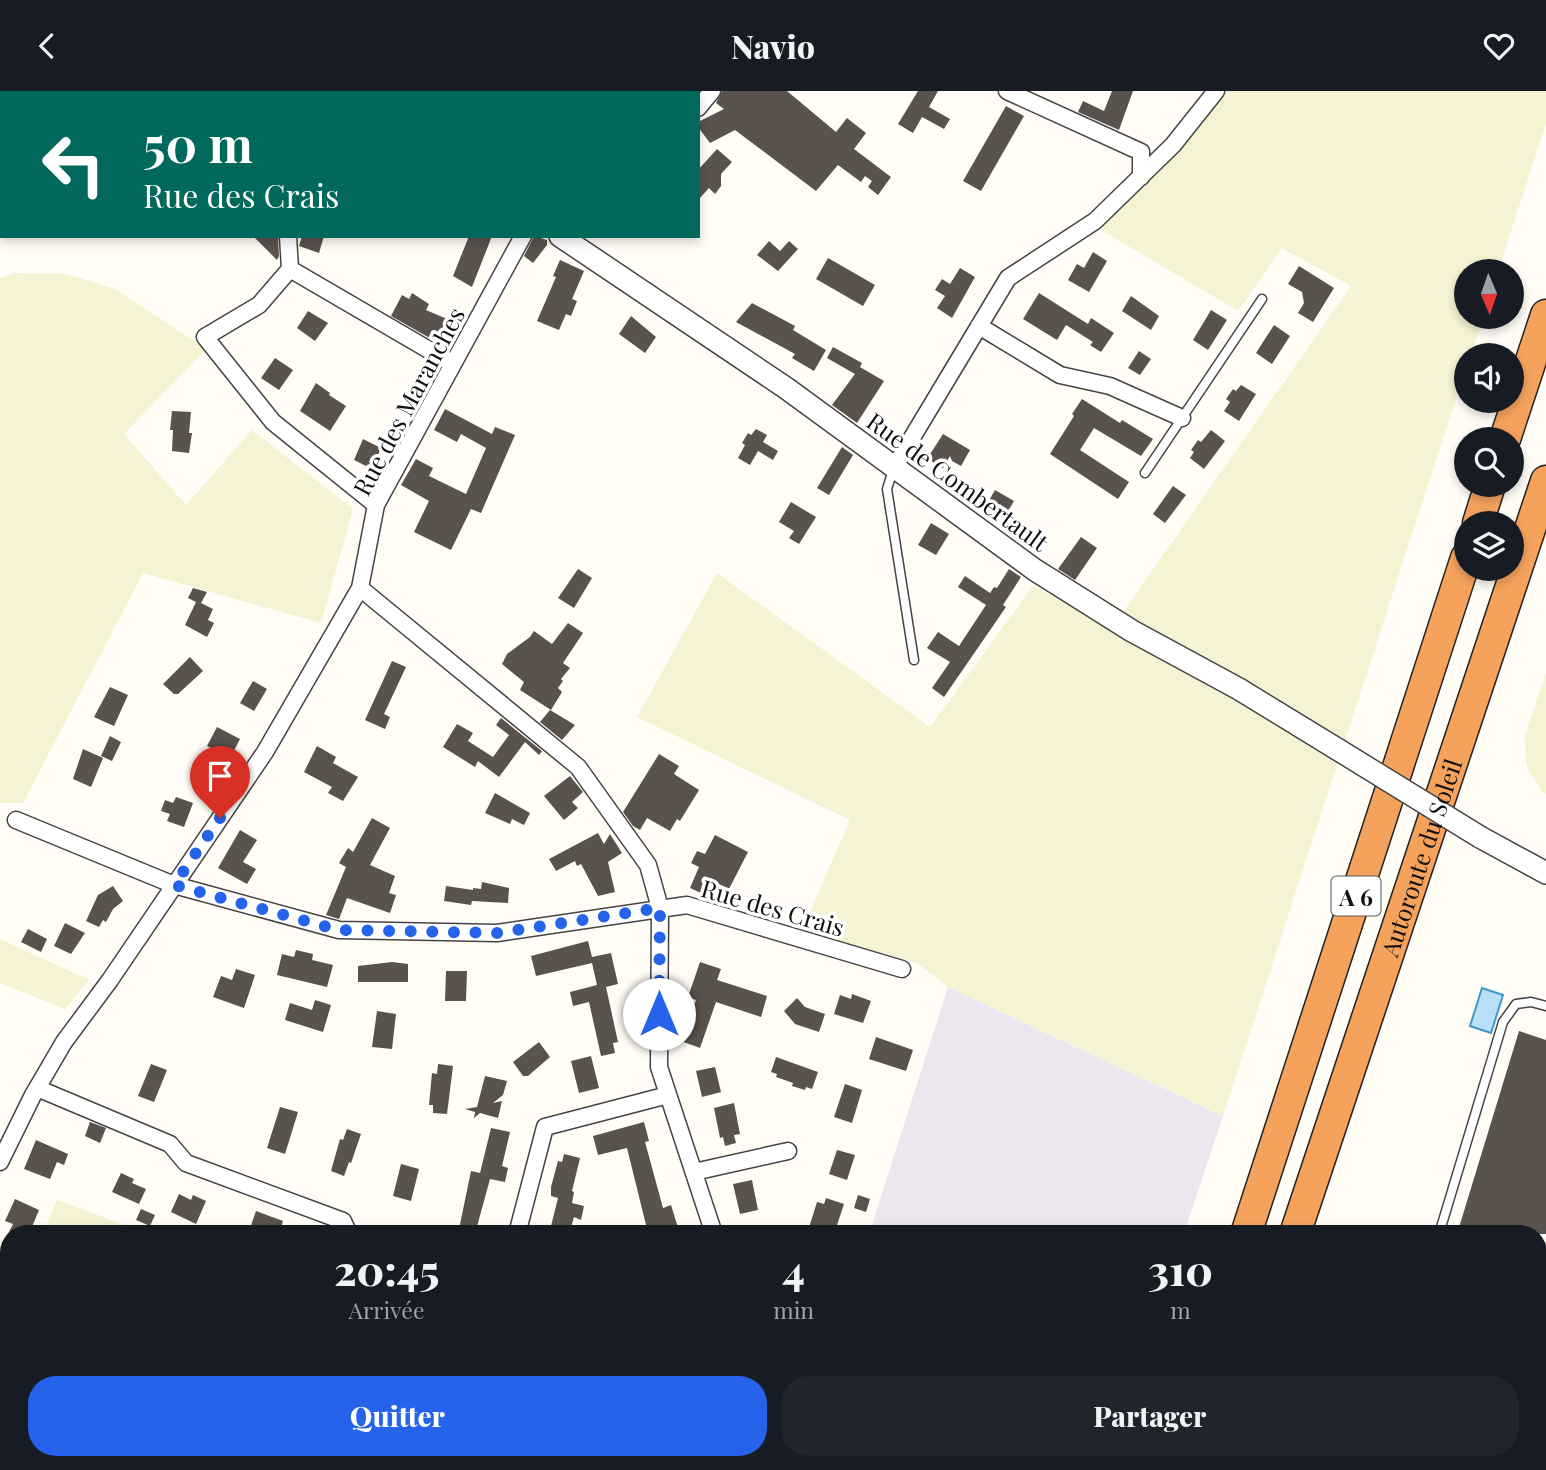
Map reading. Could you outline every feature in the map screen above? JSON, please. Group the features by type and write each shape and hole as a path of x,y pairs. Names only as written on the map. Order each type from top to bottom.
{"highway":[{"path":"1509,427 1546,315"},
{"name":"Autoroute du Soleil","path":"1297,1225 1546,481"},
{"name":"Autoroute du Soleil","path":"1249,1225 1459,581"}],"street":[{"path":"700,106 712,91"},
{"path":"1007,91 1141,152 1141,177"},
{"path":"895,466 1008,278 1095,221 1173,145 1216,91"},
{"path":"288,238 290,269 259,305 205,337 274,422 376,505"},
{"name":"Rue des Maranches","path":"0,1162 37,1088 64,1042 110,980 265,752 360,587 376,505 522,238"},
{"name":"Rue de Combertault","path":"563,238 786,388 1035,570 1132,631 1239,689 1480,837 1546,873"},
{"path":"290,269 453,364"},
{"path":"979,326 1060,375 1110,386 1182,418"},
{"path":"360,587 578,767 648,865 660,908 659,1067 711,1225"},
{"name":"Rue des Crais","path":"16,820 174,885 339,930 497,933 687,905 902,969"},
{"path":"37,1088 170,1144 186,1163 342,1221 344,1225"},
{"path":"519,1225 545,1127 668,1095"},
{"path":"694,1173 788,1151"}],"lane":[{"path":"1145,473 1262,299"},
{"path":"895,466 887,489 914,660"},
{"path":"1442,1225 1503,1021 1516,1004 1531,1002 1546,1006"}],"shaded area":[{"path":"1216,91 1546,91 1546,124 1502,259 1454,259 1454,329 1479,329 1475,343 1454,343 1454,405 1223,1116 948,987 917,963 802,930 850,820 637,717 717,573 930,727 1033,586 1112,628 1351,286 1282,248 1238,311 1101,230"},
{"path":"15,273 66,274 115,289 206,349 124,434 186,505 252,430 353,509 321,623 143,573 23,803 0,803 0,278"},
{"path":"1546,673 1546,794 1541,791 1526,764 1525,735"},
{"path":"0,939 89,980 65,1009 0,983"},
{"path":"948,987 1223,1116 1187,1225 872,1225"},
{"path":"57,1200 125,1225 46,1225"}],"water":[{"path":"1482,988 1503,995 1491,1033 1470,1026"}],"building":[{"path":"722,91 787,91 836,132 847,118 866,133 854,149 891,177 878,195 868,187 872,181 865,176 861,182 838,165 816,191 735,130 710,143 700,130 700,121 724,109 716,103"},
{"path":"918,91 938,91 929,107 950,119 944,129 922,117 913,133 898,124"},
{"path":"1112,91 1133,91 1119,130 1078,112 1083,101 1104,111"},
{"path":"1006,106 1024,116 981,191 963,181"},
{"path":"717,149 732,162 721,174 721,186 715,194 709,188 700,198 700,168"},
{"path":"255,238 278,238 277,260"},
{"path":"301,238 323,238 319,253 299,246"},
{"path":"468,238 491,238 472,287 453,276"},
{"path":"533,238 547,240 547,245 533,263 524,256"},
{"path":"769,241 780,251 789,241 798,249 778,271 757,255"},
{"path":"1093,252 1107,261 1089,292 1068,280 1077,264 1084,268"},
{"path":"828,258 875,285 863,306 816,279"},
{"path":"560,260 584,271 572,299 577,301 571,316 566,314 559,330 537,321 556,277 553,276"},
{"path":"1299,266 1334,288 1313,322 1298,313 1304,303 1302,292 1288,284"},
{"path":"960,268 975,277 952,318 937,308 945,296 935,290 942,279 950,284"},
{"path":"412,293 429,304 426,310 454,322 442,345 391,316 402,295 409,299"},
{"path":"1039,293 1088,324 1091,318 1114,333 1101,352 1090,345 1093,342 1066,325 1057,340 1023,319"},
{"path":"1131,296 1159,316 1151,330 1122,311"},
{"path":"752,303 795,326 793,330 826,350 814,371 792,358 795,354 736,322"},
{"path":"1211,310 1227,320 1208,350 1193,340"},
{"path":"308,311 328,323 315,341 297,328"},
{"path":"631,316 656,337 645,353 619,334"},
{"path":"1274,325 1290,336 1272,364 1256,353"},
{"path":"833,347 862,363 860,367 884,381 857,423 832,405 855,374 827,358"},
{"path":"1139,351 1151,359 1140,375 1128,368"},
{"path":"275,358 293,370 279,390 261,378"},
{"path":"316,383 346,406 330,431 300,411"},
{"path":"1241,385 1256,394 1239,421 1224,411 1230,402 1226,399 1233,389 1236,391"},
{"path":"1082,399 1120,423 1122,420 1153,439 1141,456 1094,428 1080,450 1129,482 1118,499 1050,454"},
{"path":"445,409 492,434 495,427 515,435 481,513 471,509 451,550 414,532 429,501 401,485 416,459 433,468 429,476 466,494 486,448 461,434 457,442 434,430"},
{"path":"172,411 191,412 189,453 172,451"},
{"path":"756,429 767,435 763,442 778,451 773,460 758,451 750,465 738,458 748,433 751,435"},
{"path":"1211,430 1225,441 1204,469 1190,458 1194,452 1191,450 1198,440 1201,442"},
{"path":"943,434 970,450 961,466 952,461 950,456 943,468 927,459"},
{"path":"363,439 381,448 372,469 354,460"},
{"path":"842,447 853,455 829,495 817,488"},
{"path":"1173,486 1186,495 1165,523 1153,514"},
{"path":"995,490 1014,501 1005,516 987,504"},
{"path":"791,502 816,517 799,544 789,538 794,531 779,522"},
{"path":"931,523 949,534 936,555 918,545"},
{"path":"1081,537 1097,548 1075,580 1058,569"},
{"path":"578,569 592,578 574,608 558,598"},
{"path":"1009,569 1021,577 1003,605 1006,607 944,697 932,688 950,662 927,648 938,632 959,646 986,605 958,587 965,576 990,593 994,587 997,588"},
{"path":"193,588 207,592 201,603 213,609 208,620 214,623 207,637 185,625 196,602 188,598"},
{"path":"568,623 583,633 563,663 570,668 561,679 563,681 558,688 562,692 551,710 520,690 524,682 502,664 507,654 534,631 552,644"},
{"path":"190,657 203,671 178,694 174,694 163,684"},
{"path":"392,661 406,667 384,714 390,717 385,729 365,720"},
{"path":"253,681 267,689 254,711 240,703"},
{"path":"110,687 128,695 114,726 94,717"},
{"path":"550,710 575,725 562,740 540,722"},
{"path":"501,718 542,751 539,755 525,742 499,777 478,761 475,767 443,747 457,724 473,733 468,741 493,757 509,735 496,725"},
{"path":"217,727 240,739 227,764 212,756 215,750 207,746"},
{"path":"110,736 121,742 112,761 101,756"},
{"path":"317,746 336,757 333,763 358,777 343,801 328,793 332,787 304,772"},
{"path":"83,749 103,758 91,787 73,779"},
{"path":"659,754 679,766 674,774 699,790 680,821 677,819 670,831 647,818 640,830 633,826 623,812"},
{"path":"570,776 583,792 572,802 578,808 564,820 544,796"},
{"path":"495,793 530,813 524,825 512,819 510,824 485,813"},
{"path":"176,797 193,803 184,827 167,821 170,814 161,811 165,800 173,803"},
{"path":"372,818 390,828 370,865 395,876 389,893 396,895 390,913 347,898 339,919 326,915 346,867 339,863 348,848 353,852"},
{"path":"240,830 257,840 243,862 256,869 247,884 218,868"},
{"path":"598,833 604,844 610,834 622,853 608,862 615,892 598,896 581,864 577,866 575,861 556,871 549,859"},
{"path":"715,835 748,852 729,889 717,883 710,897 690,888 699,867 691,863 697,851 705,854"},
{"path":"482,882 509,888 508,903 472,901 471,905 444,901 446,886 473,890 481,889"},
{"path":"113,886 123,901 99,927 86,921 98,895"},
{"path":"65,923 85,933 71,954 54,946"},
{"path":"28,929 47,939 41,952 21,942"},
{"path":"588,941 592,957 611,953 618,984 606,987 618,1042 613,1043 615,1053 601,1056 589,1002 573,1006 570,992 597,985 592,963 536,976 531,956"},
{"path":"296,950 313,954 312,960 333,965 327,987 277,975 282,954 294,957"},
{"path":"392,962 408,964 408,982 358,982 358,966"},
{"path":"700,962 721,969 717,980 767,996 761,1017 716,1002 700,1048 681,1041 696,1000 688,997"},
{"path":"236,969 255,975 244,1008 213,997 221,976 232,980"},
{"path":"446,971 467,971 466,1001 445,1001"},
{"path":"852,994 871,1001 863,1023 834,1014 840,995 851,999"},
{"path":"797,998 805,1007 825,1014 819,1032 795,1024 784,1011"},
{"path":"315,1000 331,1005 323,1032 285,1020 290,1003 312,1010"},
{"path":"377,1011 396,1014 392,1049 372,1047"},
{"path":"1519,1031 1546,1040 1546,1225 1460,1225"},
{"path":"876,1037 913,1050 906,1071 869,1059"},
{"path":"539,1042 550,1057 528,1076 523,1076 513,1062"},
{"path":"591,1056 599,1088 579,1093 571,1061"},
{"path":"776,1057 818,1072 812,1089 792,1086 793,1083 776,1077 777,1074 771,1072"},
{"path":"151,1064 167,1070 154,1102 138,1096"},
{"path":"438,1064 453,1066 447,1114 433,1113 433,1105 429,1105 432,1073 437,1074"},
{"path":"715,1067 721,1092 702,1097 696,1071"},
{"path":"485,1076 507,1081 503,1095 493,1103 502,1101 498,1118 480,1113 474,1118 475,1112 465,1109 477,1107"},
{"path":"845,1084 862,1090 852,1123 834,1117"},
{"path":"734,1103 740,1134 734,1135 736,1143 725,1146 723,1137 720,1138 714,1108"},
{"path":"280,1107 298,1112 285,1154 267,1148"},
{"path":"90,1122 106,1128 100,1143 85,1136"},
{"path":"644,1122 649,1141 645,1142 663,1208 671,1205 677,1225 646,1225 627,1148 598,1155 593,1136"},
{"path":"491,1128 510,1132 502,1166 508,1168 505,1182 490,1179 477,1225 460,1225 471,1171 480,1173"},
{"path":"347,1129 361,1134 344,1176 331,1171 340,1139 343,1140"},
{"path":"36,1140 68,1154 64,1165 57,1162 50,1179 24,1169"},
{"path":"837,1150 855,1155 847,1180 829,1174"},
{"path":"564,1154 580,1158 572,1191 572,1203 584,1206 581,1220 574,1217 572,1225 551,1225 558,1198 551,1196 551,1187 558,1161 562,1162"},
{"path":"401,1164 419,1169 411,1201 393,1196"},
{"path":"121,1173 134,1179 132,1183 146,1189 139,1204 112,1192"},
{"path":"752,1180 758,1210 740,1214 733,1184"},
{"path":"179,1194 191,1200 193,1195 206,1201 196,1224 171,1212"},
{"path":"858,1195 870,1199 866,1212 854,1208"},
{"path":"826,1198 844,1204 837,1225 810,1225 817,1202 824,1204"},
{"path":"15,1199 39,1210 33,1225 12,1225 5,1221"},
{"path":"141,1209 155,1215 150,1225 136,1220"},
{"path":"256,1211 283,1221 282,1225 251,1225"}],"route":[{"path":"220,818 174,885 339,930 497,933 660,908 659,1014"}]}
